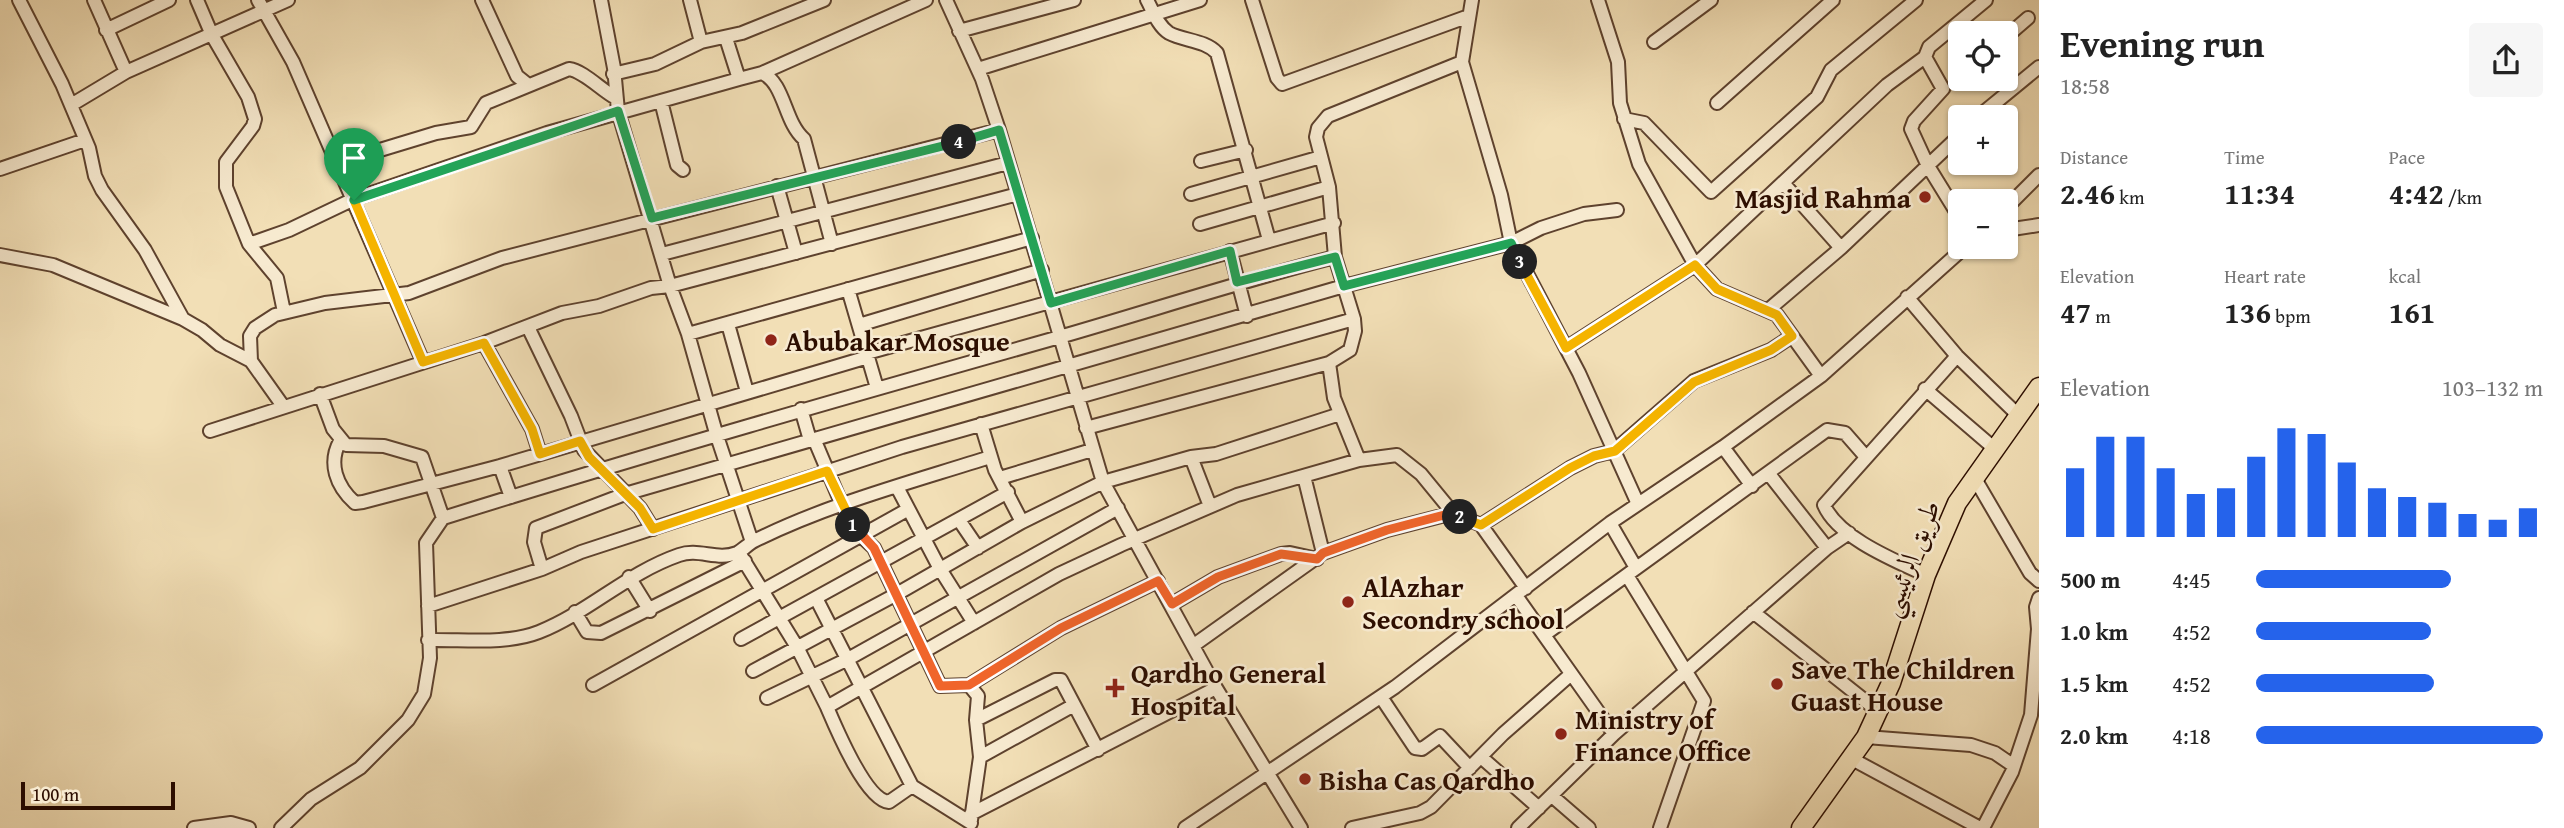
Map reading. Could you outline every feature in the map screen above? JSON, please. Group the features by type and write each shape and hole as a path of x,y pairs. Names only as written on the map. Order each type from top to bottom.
{"main road":[{"name":"طريق الرئيسي","path":"1801,828 1866,737 1891,683 1927,575 1957,503 2039,387"}],"street":[{"path":"19,0 71,105 102,190 145,250 183,319"},
{"path":"94,0 126,72"},
{"path":"106,30 169,0"},
{"path":"197,0 212,35 248,97 255,119 253,126 226,162 226,187 248,244 277,278 284,312"},
{"path":"71,105 126,72 212,35 260,5 288,0"},
{"path":"482,0 517,76 527,85"},
{"path":"601,0 617,104 670,286 688,334 716,433 752,542"},
{"path":"690,0 701,42"},
{"path":"613,74 655,64 701,42 726,38 824,0"},
{"path":"248,244 289,230 354,200 617,104 662,101 762,73 926,0"},
{"path":"946,0 978,69 999,130 1103,482 1216,688 1301,828"},
{"path":"959,30 1074,0"},
{"path":"978,69 1150,6 1200,0"},
{"path":"1252,0 1277,78 1282,84 1469,16"},
{"path":"1472,0 1462,62 1511,243 1566,348 1638,504"},
{"path":"1598,0 1618,62 1620,103 1624,119 1648,183 1695,265 1717,289 1777,315 1821,376"},
{"path":"1654,42 1711,0"},
{"path":"1717,103 1833,0"},
{"path":"1624,119 1644,123 1711,192 1817,97 1831,70 1916,0"},
{"path":"1961,21 1979,2"},
{"path":"260,5 293,62 423,362"},
{"path":"1150,6 1169,33 1209,46 1217,53 1269,240"},
{"path":"2018,27 2028,18"},
{"path":"1566,348 1695,265 1887,85 1925,57 1929,47 1948,32"},
{"path":"726,38 739,79"},
{"path":"1925,57 1943,89 1913,121 1910,129 1948,198"},
{"path":"1086,428 1329,363 1350,350 1355,331 1354,319 1335,257 1334,223 1318,128 1328,116 1462,62"},
{"path":"1992,105 2039,66"},
{"path":"337,163 436,133 471,127 486,103 574,69 617,104"},
{"path":"762,73 773,80 793,128 804,139 832,244"},
{"path":"662,101 677,165 683,170"},
{"path":"251,361 250,336 255,328 263,321 284,312 394,293 409,293 502,258 999,130"},
{"path":"0,169 85,140"},
{"path":"1768,310 1841,248 1948,147"},
{"path":"1201,161 1246,150"},
{"path":"1191,194 1252,179 1321,157"},
{"path":"662,254 1008,163"},
{"path":"2018,196 2039,175"},
{"path":"1784,184 1841,248"},
{"path":"777,186 796,253"},
{"path":"1200,224 1329,187"},
{"path":"210,431 484,343 577,309 599,306 651,288 670,286 1018,194"},
{"path":"542,569 534,542 536,528 625,494 728,467 812,440 1344,286 1511,243 1541,228 1584,214 1617,210"},
{"path":"340,441 333,457 332,468 355,503 500,466 868,355 1334,223"},
{"path":"2018,228 2039,225"},
{"path":"688,334 1032,238"},
{"path":"1230,251 1247,316"},
{"path":"0,255 53,265 183,319 220,345 251,361 284,406"},
{"path":"281,828 311,799 360,768 408,720 427,685 426,543 443,518 716,433 1060,337 1237,282 1335,257"},
{"path":"1185,828 1381,697 1610,523 1723,447 1821,376 1951,259"},
{"path":"859,325 1042,270"},
{"path":"848,289 877,388"},
{"path":"1908,297 1957,356 2019,416"},
{"path":"428,606 542,569 581,552 827,471 981,424 1354,319"},
{"path":"728,324 747,392"},
{"path":"528,327 589,457 604,468 640,508 653,529"},
{"path":"1481,525 1570,468 1594,456 1615,451 1694,382 1720,368 1763,354 1792,336"},
{"path":"484,343 532,429 540,454"},
{"path":"1927,575 1888,558 1849,533 1824,505 1957,356"},
{"path":"1329,363 1334,398 1359,460"},
{"path":"1925,389 1994,449"},
{"path":"320,394 340,441 346,445 377,445 422,457 443,518"},
{"path":"801,409 842,505 860,535 874,548 940,686 969,685 1061,628 1158,581"},
{"path":"753,671 1023,522 1103,482 1191,457 1216,454 1340,414"},
{"path":"981,424 990,457 1023,522"},
{"path":"1544,635 1827,430 1845,433 1866,457"},
{"path":"1723,447 1752,486"},
{"path":"1000,478 1092,450"},
{"path":"827,708 1059,574 1237,495 1388,454 1404,458 1452,513 1481,525 1522,592 1544,635 1614,734"},
{"path":"575,612 587,632 596,634 650,611 741,557 752,542 842,505 990,457"},
{"path":"1191,457 1210,506"},
{"path":"500,466 511,497"},
{"path":"1769,474 1827,548"},
{"path":"1304,476 1320,556"},
{"path":"1974,477 2030,573 2039,581"},
{"path":"897,487 940,569 974,623"},
{"path":"741,639 1009,492"},
{"path":"767,698 813,678 1118,508"},
{"path":"593,685 907,510"},
{"path":"1194,645 1320,556 1387,530 1452,513"},
{"path":"959,520 978,548"},
{"path":"1610,523 1632,572 1701,692 1703,710 1660,828"},
{"path":"1518,828 1614,734 1686,669 1827,548 1849,533"},
{"path":"428,640 513,638 538,632 629,577 687,553 741,557"},
{"path":"1172,604 1218,577 1281,554 1320,556"},
{"path":"741,557 797,647 859,772 878,798 886,802 893,800 912,786"},
{"path":"629,577 650,611"},
{"path":"816,598 912,786 972,822"},
{"path":"1852,759 1981,828 2014,766 2031,715 2038,629 2036,607 2039,598"},
{"path":"1753,612 1878,711"},
{"path":"1352,828 1420,813 1431,807 1469,768 1570,675"},
{"path":"976,720 1055,680 1061,680 1098,750"},
{"path":"969,685 978,696 976,720 980,757 972,822"},
{"path":"972,822 1098,750 1216,688"},
{"path":"1381,697 1415,748 1422,749 1440,736 1469,768"},
{"path":"980,757 1074,705"},
{"path":"1866,737 1971,745 1995,753 2014,766"},
{"path":"1481,757 1539,808"},
{"path":"1552,796 1589,828"},
{"path":"194,828 231,823 249,828"}],"place":[{"name":"Masjid Rahma","path":"1925,197"},
{"name":"Abubakar Mosque","path":"771,340"},
{"name":"AlAzhar Secondry school","path":"1348,602"},
{"name":"Save The Children Guast House","path":"1777,684"},
{"name":"Qardho General Hospital","path":"1115,688"},
{"name":"Ministry of Finance Office","path":"1561,734"},
{"name":"Bisha Cas Qardho","path":"1305,779"}],"route":[{"path":"618,111 652,218 999,130 1051,303 1230,251 1237,282 1335,257 1344,286 1511,243 1566,348 1695,265 1717,289 1764,307 1777,315 1792,336 1771,350 1720,368 1694,382 1615,451 1594,456 1570,468 1481,525 1452,513 1387,530 1323,553 1317,559 1290,553 1281,554 1218,577 1172,604 1158,581 1061,628 969,685 945,688 940,686 874,548 860,535 842,505 827,471 653,529 640,508 604,468 589,457 580,441 540,454 532,429 517,408 484,343 423,362 354,200 618,111"}]}
